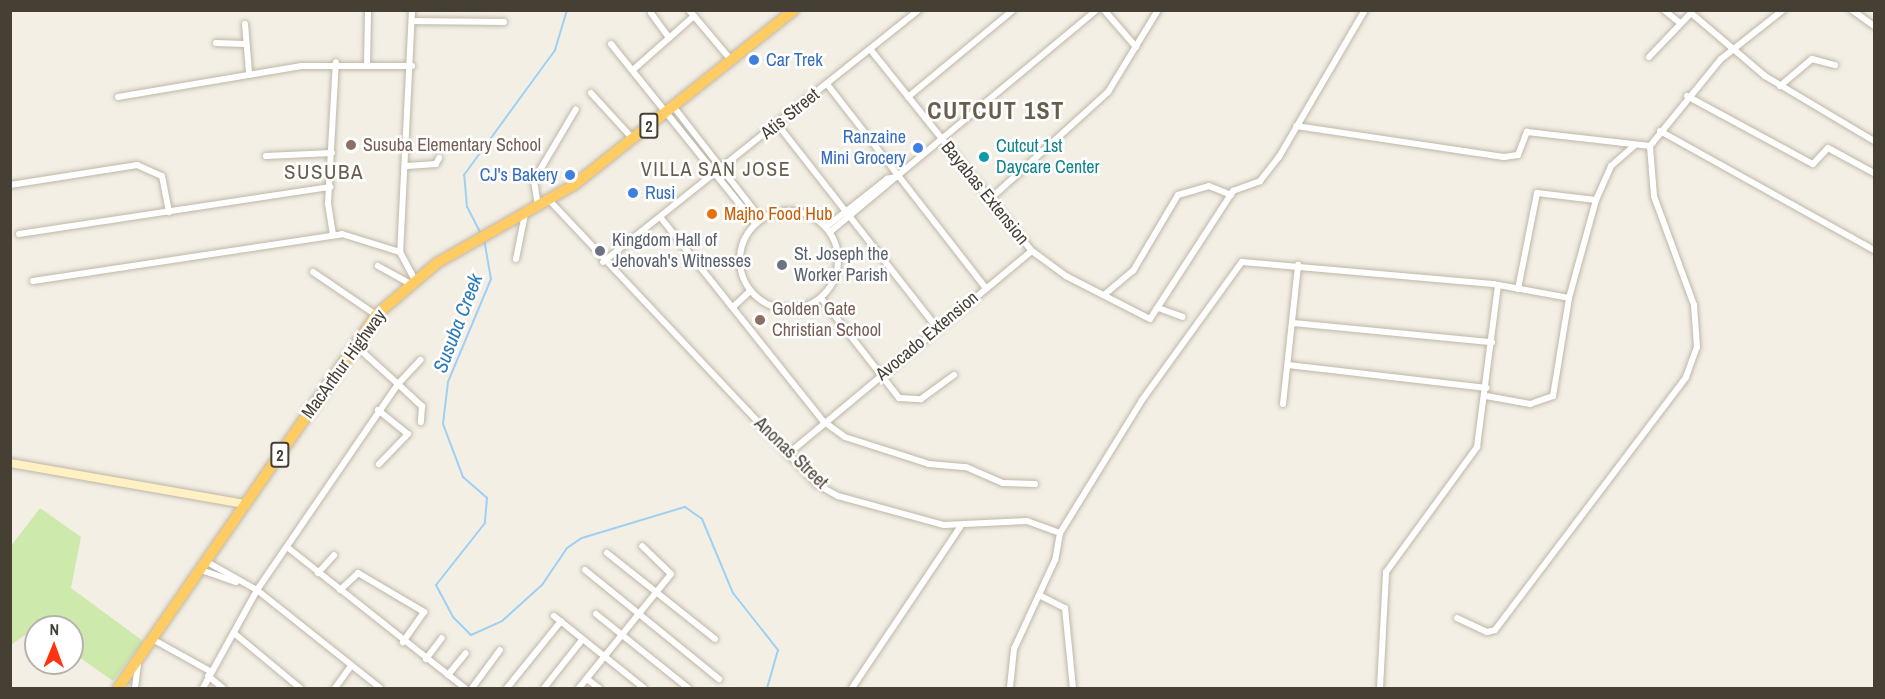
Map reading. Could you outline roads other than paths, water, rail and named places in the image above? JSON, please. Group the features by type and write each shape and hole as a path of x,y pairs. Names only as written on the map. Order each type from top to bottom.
{"highway":[{"name":"MacArthur Highway","path":"118,688 206,567 246,504 376,315 412,280 467,246 550,201 633,140 794,10"}],"street":[{"path":"367,63 368,10"},
{"path":"412,10 412,66 400,252 412,280"},
{"name":"Atis Street","path":"603,262 778,125 919,10"},
{"path":"908,97 1013,10"},
{"path":"828,230 887,179 897,177 941,137 1096,10"},
{"path":"1104,10 1136,46"},
{"path":"989,201 1108,92 1158,10"},
{"path":"1183,317 1161,309 1231,195 1263,179 1365,10"},
{"path":"1664,10 1680,23"},
{"path":"1457,618 1487,632 1495,630 1630,457 1690,369 1696,347 1694,305 1654,195 1650,146 1687,96 1731,50 1783,10"},
{"path":"1852,10 1874,27"},
{"path":"1649,57 1692,12 1731,50 1780,86 1875,141"},
{"path":"651,13 669,38"},
{"path":"634,69 669,38 692,13 731,60"},
{"path":"412,21 504,22"},
{"path":"245,24 244,44 249,73"},
{"path":"216,43 244,44"},
{"path":"611,44 669,109 758,221"},
{"name":"Bayabas Extension","path":"870,50 941,137 989,201 1032,251 1104,295 1150,319 1161,309"},
{"path":"1780,86 1812,59 1835,65"},
{"path":"333,235 328,215 336,62"},
{"path":"118,97 249,73 336,62 412,66"},
{"path":"826,84 985,287"},
{"path":"591,93 633,140"},
{"path":"1687,96 1813,164 1828,148 1875,173"},
{"path":"538,207 534,180 576,109"},
{"path":"778,125 938,329"},
{"path":"1296,126 1504,158 1518,155 1527,132 1634,146 1650,146"},
{"path":"1660,131 1875,250"},
{"path":"1486,396 1530,404 1553,396 1569,298 1596,200 1611,166 1634,146"},
{"path":"266,156 332,153"},
{"path":"407,166 436,164 439,158"},
{"path":"10,185 136,165 162,176 169,212"},
{"path":"1104,295 1118,288 1142,260 1178,195 1203,186 1231,195"},
{"path":"19,234 330,187"},
{"path":"1518,289 1537,193 1596,200"},
{"name":"Anonas Street","path":"550,201 603,262 818,484 838,496 960,527 1027,521 1060,533"},
{"path":"800,212 828,230 837,245 837,274 821,298 792,310 762,302 750,291 739,262 741,247 758,221 800,212"},
{"path":"516,259 525,213"},
{"path":"661,218 823,421 845,437 929,464 966,467 1004,483 1035,484"},
{"path":"33,281 333,235 352,234 400,252"},
{"name":"Avocado Extension","path":"788,454 823,421 1032,251"},
{"path":"1010,688 1014,648 1038,595 1060,533 1233,268 1250,261 1299,265 1498,285 1569,298"},
{"path":"1283,404 1299,265"},
{"path":"378,266 412,280"},
{"path":"313,272 376,315"},
{"path":"1380,688 1386,572 1476,447 1486,396 1498,285"},
{"path":"1115,301 1118,288"},
{"path":"733,307 750,291"},
{"path":"821,298 899,398 912,401 954,375"},
{"path":"1293,323 1492,342"},
{"path":"356,346 422,406 421,422"},
{"path":"203,688 209,674 235,634 256,590 378,410 420,360"},
{"path":"1288,365 1487,388"},
{"path":"378,410 408,434 379,464"},
{"path":"10,464 246,504"},
{"path":"852,688 960,527"},
{"path":"579,688 606,657 671,570 642,546"},
{"path":"287,547 403,642 465,688"},
{"path":"607,553 715,639"},
{"path":"318,573 334,555"},
{"path":"206,567 256,590 381,688"},
{"path":"585,570 719,679"},
{"path":"340,590 358,573 423,612 403,642"},
{"path":"1038,595 1065,608 1073,688"},
{"path":"596,614 688,688"},
{"path":"554,616 644,688"},
{"path":"507,688 561,621"},
{"path":"235,634 300,688"},
{"path":"426,659 442,638"},
{"path":"154,640 209,674 223,688"},
{"path":"544,688 582,640"},
{"path":"472,688 500,650"},
{"path":"448,675 466,653"},
{"path":"135,688 138,663"},
{"path":"335,688 351,666"},
{"path":"587,679 599,688"}],"waterway":[{"name":"Susuba Creek","path":"481,234 467,207 464,175 555,50 567,10"},
{"name":"Susuba Creek","path":"484,239 491,279 448,382 443,424 463,477 487,498 485,523 436,585 453,617 471,635 502,621 542,585 567,548 582,538 685,507 702,519 733,593 778,650 767,688"}],"place":[{"name":"Car Trek","path":"754,60"},
{"name":"Susuba Elementary School","path":"351,145"},
{"name":"Ranzaine Mini Grocery","path":"918,148"},
{"name":"Cutcut 1st Daycare Center","path":"984,157"},
{"name":"CJ's Bakery","path":"570,175"},
{"name":"Rusi","path":"633,193"},
{"name":"Majho Food Hub","path":"712,214"},
{"name":"Kingdom Hall of Jehovah's Witnesses","path":"600,251"},
{"name":"St. Joseph the Worker Parish","path":"782,265"},
{"name":"Golden Gate Christian School","path":"760,320"}],"district":[{"name":"CUTCUT 1ST","path":"996,111"},
{"name":"VILLA SAN JOSE","path":"716,168"},
{"name":"SUSUBA","path":"324,172"}]}
